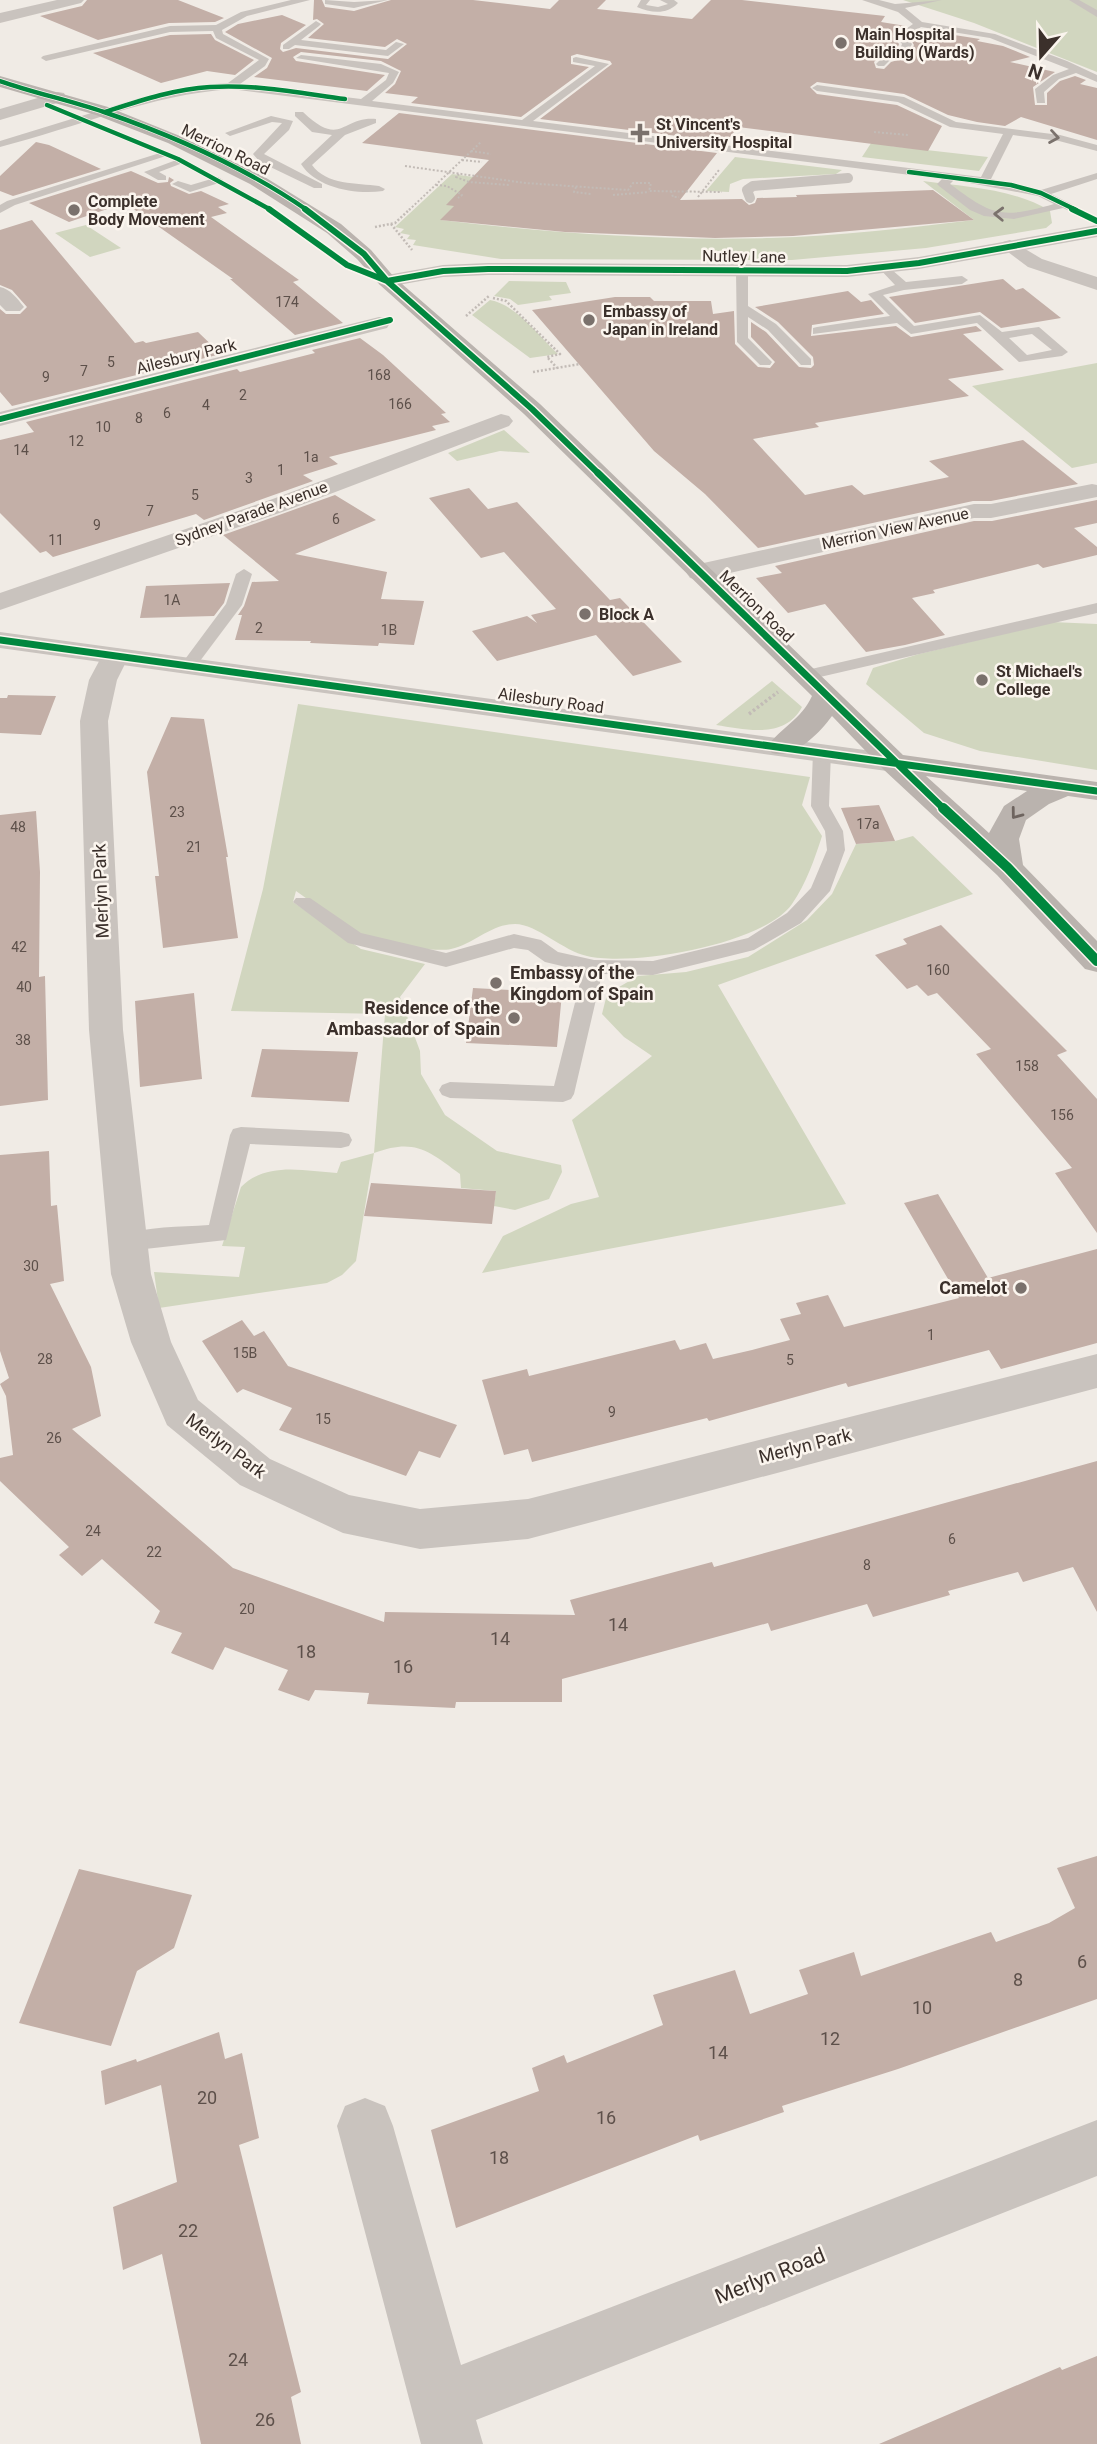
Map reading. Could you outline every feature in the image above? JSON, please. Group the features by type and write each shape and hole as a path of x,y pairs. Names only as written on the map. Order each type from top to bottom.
{"main road":[{"name":"Merrion Road","path":"1,73 26,92 105,112 251,177 301,207 373,260 387,281 533,409 699,572 795,682 826,697 1008,868 1097,961"},
{"name":"Merrion Road","path":"50,100 83,119 175,158 218,180 275,213 347,265 387,281"},
{"path":"275,213 301,207"},
{"path":"782,747 808,727 818,715 826,697"},
{"name":"Ailesbury Road","path":"894,763 1097,791"},
{"path":"1008,868 1004,830 1014,816 1024,804 1066,787"}],"street":[{"path":"0,18 76,0"},
{"path":"0,115 50,100"},
{"name":"Nutley Lane","path":"387,281 443,271 488,269 813,273 884,267 1097,231"},
{"path":"1010,246 1035,263 1097,284"},
{"name":"Ailesbury Park","path":"0,419 379,323"},
{"name":"Sydney Parade Avenue","path":"2,593 279,505 500,421"},
{"name":"Merrion View Avenue","path":"699,572 974,511 991,511 1095,490"},
{"name":"Ailesbury Road","path":"0,640 894,763"},
{"name":"Merlyn Park","path":"115,656 103,680 94,721 106,1030 131,1274 151,1342 182,1412 255,1472 343,1513 419,1529 528,1519 1097,1371"},
{"name":"Merlyn Road","path":"365,2126 447,2424 1097,2148"}],"lane":[{"path":"46,58 170,29 218,29 228,19 239,15 306,0"},
{"path":"328,2 354,5 384,0"},
{"path":"646,0 640,5 651,9 667,8 678,1"},
{"path":"664,0 678,1"},
{"path":"866,0 895,6 938,0"},
{"path":"1073,0 1097,14"},
{"path":"895,6 919,24 979,33 1003,40 1064,63 1097,79"},
{"path":"231,86 262,64 269,52 293,43 316,24"},
{"path":"881,64 887,58 903,54 907,44 901,36 919,24"},
{"path":"218,29 219,36 228,41 269,52"},
{"path":"985,49 992,43 1003,40"},
{"path":"293,43 388,53 399,44"},
{"path":"301,58 381,67 394,72 390,80 364,102"},
{"path":"525,122 604,64 576,60"},
{"path":"1041,101 1039,91 1056,78 1075,70"},
{"path":"0,144 159,96 196,88 231,86 985,181 1041,193 1097,221"},
{"path":"141,88 159,96"},
{"path":"817,88 900,99 954,125 1060,138 1097,148"},
{"path":"150,131 139,117 148,102 159,96"},
{"path":"251,139 265,129 286,120 321,96"},
{"path":"540,111 553,112"},
{"path":"286,120 310,132"},
{"path":"286,120 317,130 341,133"},
{"path":"286,120 285,128 258,154 264,160 297,177 329,191 358,199"},
{"path":"372,121 341,133 310,160 306,167 328,181 379,189"},
{"path":"985,181 999,144 1009,132"},
{"path":"760,139 766,144 761,152"},
{"path":"162,178 149,172 175,158"},
{"path":"0,210 11,203 175,158"},
{"path":"750,198 747,190 753,186 848,178 859,174 865,166"},
{"path":"1041,193 1097,176"},
{"path":"951,177 943,184 978,210 990,214 1006,215 1066,204"},
{"path":"178,184 190,189 218,180"},
{"path":"884,267 903,286"},
{"path":"742,271 742,339 765,362"},
{"path":"962,280 903,286 874,294 911,330 980,319 999,336"},
{"path":"744,309 772,327 806,362"},
{"path":"817,331 898,319"},
{"path":"188,666 234,605 244,574"},
{"path":"795,682 1097,608"},
{"path":"303,902 355,938 446,960 514,941 534,945 552,957 594,967 653,968 754,943 794,918 820,891 836,849 834,831 820,806 824,779 822,752"},
{"path":"450,1090 562,1094 594,967"},
{"path":"127,1242 165,1236 218,1234 241,1135 341,1140"}],"path":[{"path":"371,228 391,224 507,120"},
{"path":"874,132 908,135"},
{"path":"471,151 491,154"},
{"path":"462,160 482,162"},
{"path":"405,166 576,187 628,190"},
{"path":"459,174 456,177 469,182 509,185"},
{"path":"698,197 714,177"},
{"path":"436,184 447,186 462,195 458,198"},
{"path":"576,187 574,192 591,194"},
{"path":"613,195 649,194 649,191"},
{"path":"671,191 673,197 679,197"},
{"path":"391,224 416,254"},
{"path":"463,319 498,289"},
{"path":"519,313 560,354 547,357 557,368"},
{"path":"542,370 580,364"},
{"path":"742,720 795,682"}],"green space":[{"path":"903,0 1097,0 1097,72 974,23"},
{"path":"877,134 891,146 988,157 979,171 862,157"},
{"path":"735,157 842,170 836,174 743,179 730,184 729,192 706,191"},
{"path":"452,174 510,182 476,184 441,220 523,229 647,237 771,238 847,234 974,220 923,181 1020,197 1050,211 1052,223 1046,228 926,248 792,260 501,259 413,245 416,240 407,239 410,235 400,233 404,229 395,227"},
{"path":"86,225 121,248 90,257 55,233"},
{"path":"509,281 566,282 571,293 549,296 552,300 518,305 510,299 494,296"},
{"path":"490,300 518,314 558,354 530,358 472,315"},
{"path":"1097,363 1097,463 1072,468 972,386"},
{"path":"504,430 530,453 500,451 457,461 448,453"},
{"name":"St Michael's College","path":"1052,622 1097,624 1097,770 980,751 924,733 866,684 873,668 919,654"},
{"path":"772,681 802,707 795,717 786,724 764,730 716,725"},
{"path":"298,704 810,777 802,805 822,836 806,879 792,904 777,918 755,931 696,949 665,955 608,959 578,953 532,928 515,924 498,927 451,949 404,946 377,940 350,929 296,891 293,902 361,949 425,964 400,997 420,1051 421,1074 445,1115 497,1151 561,1165 562,1172 549,1199 515,1210 494,1206 496,1191 461,1188 460,1174 439,1158 420,1149 400,1147 374,1153 385,1014 231,1011 263,889"},
{"path":"913,836 973,894 718,985 846,1204 482,1273 503,1236 571,1204 599,1197 572,1120 652,1056 624,1037 602,1014 607,994 638,976 686,972 748,957 807,920 832,894 856,844 895,841"},
{"path":"374,1153 356,1261 342,1275 327,1283 159,1308 154,1272 239,1277 245,1247 222,1246 241,1187 251,1179 274,1171 287,1170 337,1173 341,1162"}],"building":[{"path":"87,0 178,0 224,18 215,22 169,23 98,40 40,16 82,6"},
{"path":"314,0 322,0 325,7 354,11 391,0 473,0 550,9 559,0 606,0 597,9 692,19 711,0 742,0 885,16 881,22 906,26 893,36 899,44 897,50 882,54 874,62 876,68 884,69 891,62 908,57 914,45 910,38 922,30 980,39 977,41 1003,46 1030,57 1010,62 1055,72 1033,87 1035,105 1047,105 1047,93 1060,81 1075,76 1086,80 1080,84 1097,88 1097,140 1021,117 1005,126 977,122 948,115 904,94 817,82 810,87 817,94 897,105 942,126 928,151 738,127 726,142 540,119 612,64 610,61 577,54 571,56 571,64 589,67 521,117 411,103 418,97 385,93 395,84 401,71 381,61 301,52 293,57 296,61 385,75 367,91 254,77 267,68 272,58 225,32 238,24 282,15 306,25 281,43 280,49 283,52 296,48 388,59 407,44 397,39 385,47 308,38 324,24 317,19 313,20"},
{"path":"211,34 215,40 254,60 235,75 207,71 161,83 93,53 170,35"},
{"path":"399,113 717,153 680,200 742,199 749,205 755,203 757,198 933,190 974,220 793,236 715,238 565,232 440,220 454,206 446,205 489,160 362,143"},
{"path":"36,142 49,145 101,169 13,196 0,191 0,176"},
{"path":"131,171 158,183 168,182 169,177 174,180 170,183 171,186 189,194 201,191 229,204 218,207 227,213 211,217 299,280 293,282 343,323 295,335 230,279 233,279 125,203 69,222 29,203"},
{"path":"32,220 135,343 198,332 221,354 12,406 0,392 0,309 6,314 20,314 27,307 12,290 0,285 0,230"},
{"path":"1003,279 1016,290 1023,288 1061,318 1001,328 980,312 915,323 889,297"},
{"path":"848,291 861,302 871,300 884,314 812,325 811,336 896,326 911,337 976,326 982,331 963,334 1004,370 948,379 969,396 815,423 819,427 753,439 805,495 852,485 864,495 949,477 929,461 1023,440 1078,484 991,501 973,501 758,548 705,494 654,451 532,310 615,297 650,297 654,301 711,301 713,314 734,311 735,344 758,367 770,368 775,362 751,337 751,322 766,332 799,367 811,368 814,365 813,357 778,322 755,307"},
{"path":"360,338 383,355 446,413 441,414 450,422 432,426 436,430 329,457 338,464 303,475 313,481 204,520 196,514 53,557 46,551 40,553 0,513 0,440 34,432 26,422 237,369 240,372 315,353 312,350"},
{"name":"Block A","path":"469,488 488,509 517,502 610,600 620,598 682,662 633,676 596,635 497,661 472,631 527,616 537,623 531,615 556,609 504,552 481,558 429,498"},
{"path":"335,495 376,520 295,554 387,572 381,599 424,601 414,645 235,640 242,615 238,615 252,582 279,581 223,535"},
{"path":"1097,500 1097,523 1074,528 1097,547 1097,555 1043,568 1038,564 933,590 935,593 912,598 945,635 905,645 866,652 825,604 788,613 756,578 782,573 775,566 974,521 992,521"},
{"path":"230,583 224,603 214,616 140,618 146,586"},
{"path":"8,695 56,696 41,735 0,733 0,698 7,698"},
{"path":"171,717 204,719 228,857 238,938 163,948 155,876 159,876 147,772"},
{"path":"879,805 895,841 856,844 841,808"},
{"path":"36,811 40,872 39,977 45,976 48,1100 0,1106 0,815"},
{"path":"941,925 1067,1051 1057,1055 1097,1099 1097,1233 1055,1173 1072,1168 976,1054 991,1049 937,993 928,996 917,985 907,989 875,955 907,944 903,939"},
{"name":"Residence of the Ambassador of Spain","path":"473,988 562,993 557,1047 466,1043"},
{"path":"194,993 202,1079 140,1087 135,1001"},
{"path":"262,1049 358,1052 349,1102 251,1097"},
{"path":"49,1151 51,1206 57,1205 64,1281 50,1284 91,1367 101,1416 72,1429 233,1568 384,1622 385,1612 575,1615 570,1600 712,1562 714,1567 1097,1461 1097,1612 1073,1567 1023,1582 1018,1572 948,1591 950,1595 873,1617 867,1604 771,1631 768,1623 562,1679 562,1702 456,1702 455,1708 367,1704 369,1693 315,1690 309,1701 278,1690 288,1670 225,1647 213,1670 171,1653 182,1633 154,1623 160,1611 102,1559 82,1576 59,1555 69,1547 0,1481 0,1458 13,1455 6,1396 0,1384 9,1378 0,1351 0,1155"},
{"path":"371,1183 496,1191 492,1224 364,1216"},
{"path":"938,1194 988,1278 1097,1249 1097,1343 1001,1369 989,1350 848,1387 846,1383 709,1421 707,1418 532,1462 528,1449 504,1455 482,1380 527,1369 529,1376 675,1340 680,1350 706,1343 713,1359 752,1350 790,1340 780,1319 801,1314 796,1303 828,1295 844,1327 959,1298 904,1203"},
{"path":"242,1320 254,1336 264,1331 288,1366 457,1425 440,1458 419,1451 406,1476 279,1430 292,1408 243,1389 237,1393 202,1341"},
{"path":"1097,1856 1097,1999 898,2069 782,2106 784,2112 700,2141 698,2135 456,2228 431,2130 539,2091 532,2068 564,2055 567,2063 663,2025 653,1995 735,1970 750,2014 808,1994 799,1970 854,1952 861,1976 991,1932 996,1942 1049,1923 1075,1908 1057,1868"},
{"path":"79,1869 192,1895 174,1948 137,1971 111,2046 19,2023"},
{"path":"219,2032 225,2059 242,2053 259,2138 239,2145 301,2392 291,2397 301,2444 201,2444 162,2254 123,2270 113,2207 177,2182 161,2085 105,2105 101,2071 136,2059 137,2062"},
{"path":"1097,2356 1097,2444 879,2444 1060,2367 1062,2370"}],"cycle path":[{"path":"0,81 102,111 174,139 257,180 334,228 364,254 387,281 532,409 894,763 1008,868 1097,961"},
{"path":"105,112 170,93 227,86 345,99"},
{"path":"47,105 178,159 264,205 347,265 387,281"},
{"path":"909,172 1011,185 1041,193 1097,221"},
{"path":"387,281 443,271 488,269 847,271 919,263 1097,231"},
{"path":"0,419 390,320"},
{"path":"0,640 1097,791"}],"place":[{"name":"Main Hospital Building (Wards)","path":"841,43"},
{"name":"St Vincent's University Hospital","path":"640,133"},
{"name":"Complete Body Movement","path":"74,210"},
{"name":"Embassy of Japan in Ireland","path":"589,320"},
{"name":"Block A","path":"585,614"},
{"name":"St Michael's College","path":"982,680"},
{"name":"Embassy of the Kingdom of Spain","path":"496,983"},
{"name":"Residence of the Ambassador of Spain","path":"514,1018"},
{"name":"Camelot","path":"1021,1288"}]}
